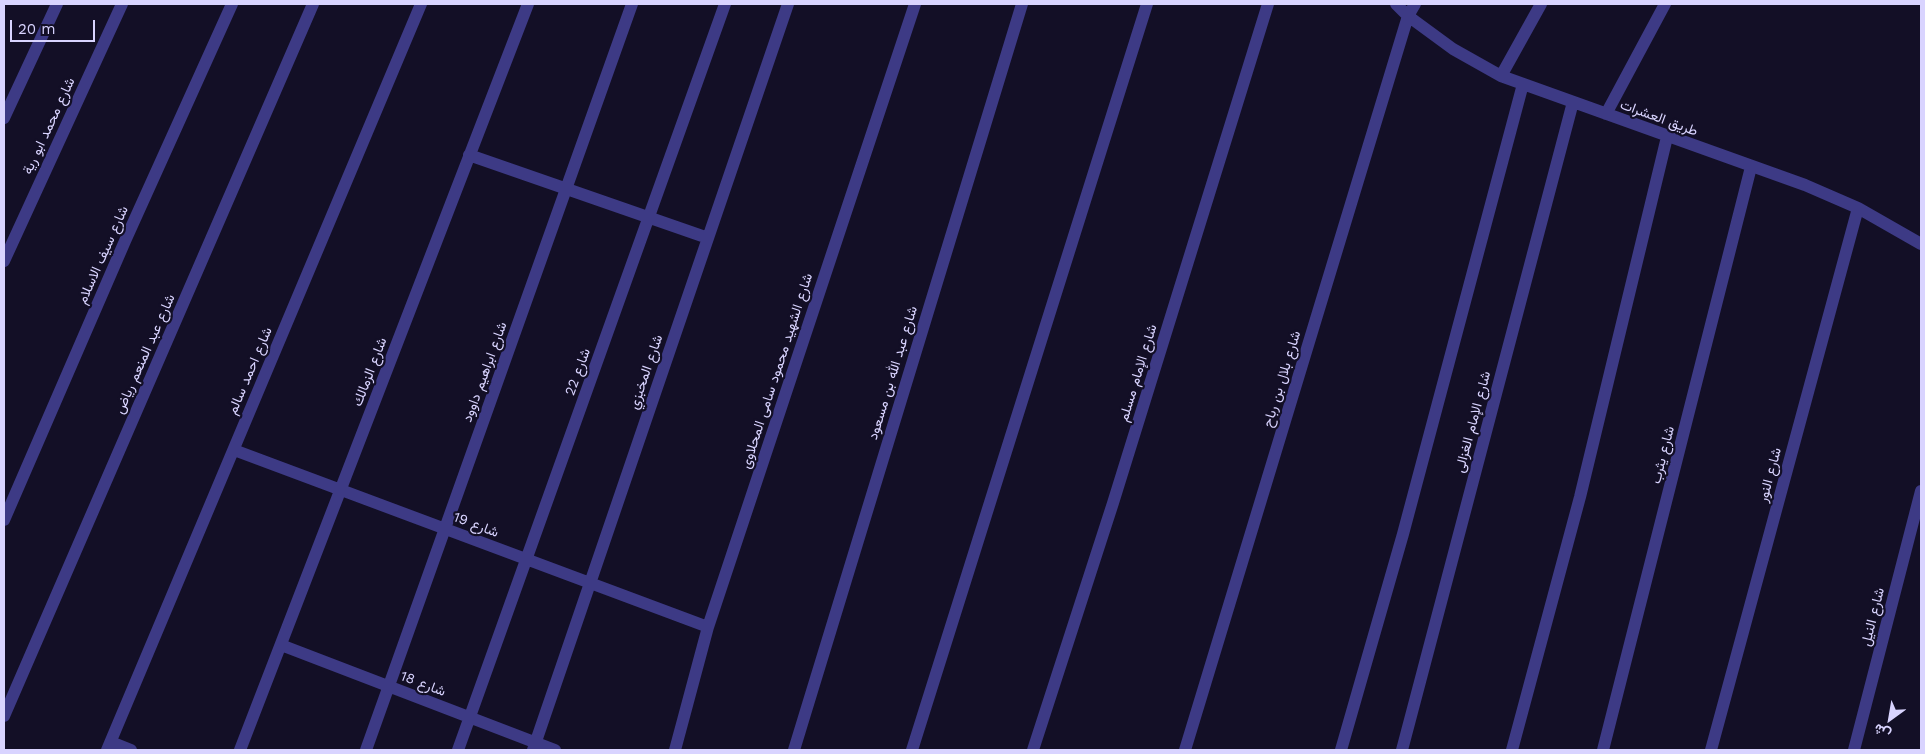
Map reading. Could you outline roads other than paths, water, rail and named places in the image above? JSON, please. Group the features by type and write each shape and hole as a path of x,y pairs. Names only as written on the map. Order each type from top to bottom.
{"street":[{"path":"4,118 57,4"},
{"name":"شارع محمد ابو رية","path":"4,261 122,4"},
{"name":"شارع سيف الاسلام","path":"4,520 125,241 232,4"},
{"name":"شارع عبد المنعم رياض","path":"4,716 313,4"},
{"name":"شارع احمد سالم","path":"109,746 421,4"},
{"name":"شارع الزمالك","path":"240,750 528,4"},
{"name":"شارع ابراهيم داوود","path":"366,750 632,4"},
{"name":"شارع 22","path":"458,750 725,4"},
{"name":"شارع المخبزي","path":"534,746 788,4"},
{"name":"شارع الشهيد محمود سامى المحلاوى","path":"675,750 708,627 915,4"},
{"name":"شارع عبد الله بن مسعود","path":"794,750 1022,4"},
{"path":"912,750 1147,4"},
{"name":"شارع الإمام مسلم","path":"1033,750 1110,512 1268,4"},
{"name":"طريق العشرات","path":"1396,4 1408,16 1453,49 1501,76 1805,185 1858,208 1921,244"},
{"name":"شارع بلال بن رباح","path":"1185,750 1408,16 1415,4"},
{"path":"1501,76 1540,4"},
{"path":"1606,114 1665,4"},
{"path":"1341,750 1403,534 1524,84"},
{"name":"شارع الإمام الغزالى","path":"1402,750 1574,102"},
{"path":"1512,750 1580,497 1667,137"},
{"path":"470,155 708,238"},
{"name":"شارع يثرب","path":"1603,750 1752,167"},
{"name":"شارع النور","path":"1711,750 1858,208"},
{"name":"شارع 19","path":"234,450 708,627"},
{"name":"شارع النيل","path":"1854,750 1921,491"},
{"name":"شارع 18","path":"281,645 470,718 534,746 555,750"},
{"path":"109,746 131,750"}]}
